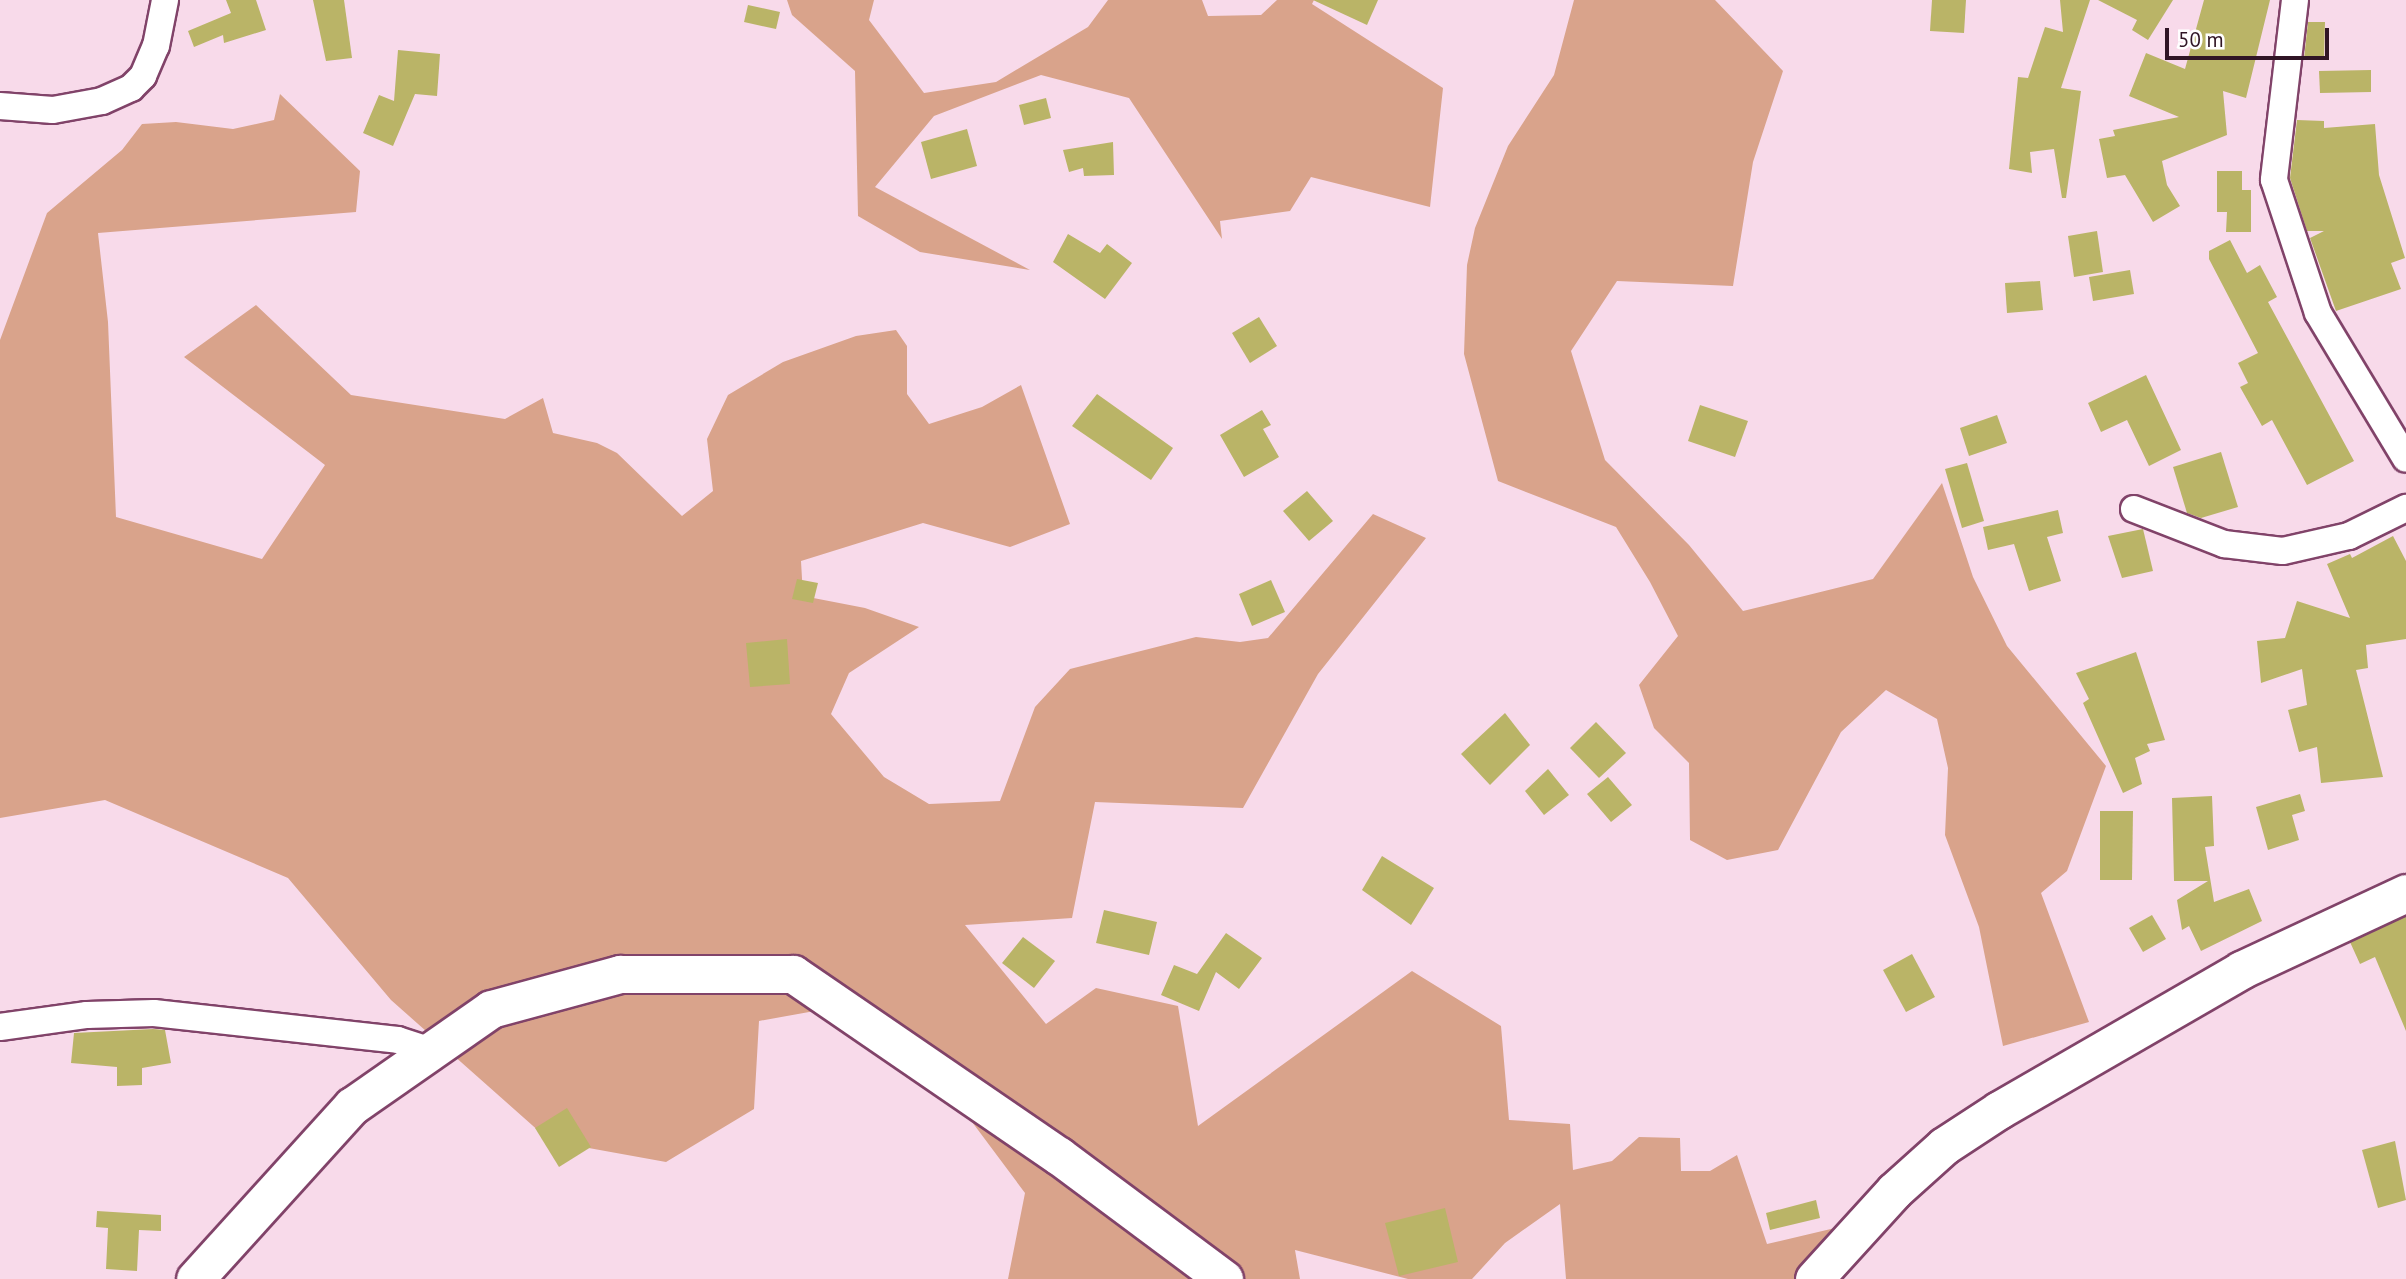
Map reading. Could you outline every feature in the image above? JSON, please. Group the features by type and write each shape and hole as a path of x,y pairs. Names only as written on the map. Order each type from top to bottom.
{"street":[{"path":"0,106 52,110 102,101 131,88 143,76 156,46 165,0"},
{"path":"2295,0 2274,180 2318,313 2406,459"},
{"path":"2134,509 2224,544 2283,551 2349,536 2406,509"},
{"path":"1814,1279 1894,1191 1944,1146 1999,1110 2241,970 2406,893"},
{"path":"195,1279 352,1106 434,1052 491,1009 620,974 793,974 1059,1156 1224,1279"},
{"path":"0,1027 87,1015 154,1013 398,1040 434,1052"}],"shaded area":[{"path":"787,0 874,0 869,20 924,93 996,82 1088,27 1108,0 1202,0 1208,16 1261,15 1277,0 1314,0 1312,4 1443,88 1430,207 1311,177 1290,211 1220,221 1222,239 1129,98 1041,75 934,116 875,187 1030,270 920,252 858,216 855,71 792,15"},
{"path":"1574,0 1715,0 1783,71 1753,162 1733,286 1617,281 1571,351 1605,460 1689,545 1743,611 1873,579 1942,483 1973,577 2007,646 2106,766 2067,871 2041,893 2089,1022 2003,1046 1979,927 1945,835 1948,768 1937,719 1886,690 1841,732 1778,850 1727,860 1690,840 1689,763 1654,728 1639,685 1678,636 1650,582 1616,527 1498,481 1464,354 1467,265 1475,228 1508,146 1554,75"},
{"path":"280,94 360,171 356,212 98,233 108,322 116,517 262,559 325,465 184,357 256,305 351,395 505,419 543,398 553,433 597,443 617,453 682,516 713,491 707,439 728,395 783,362 856,336 896,330 907,346 907,394 929,424 982,407 1021,385 1070,524 1010,547 923,523 801,561 803,596 865,608 919,627 849,673 831,714 884,777 929,804 1000,801 1035,707 1070,669 1196,637 1240,642 1268,638 1373,514 1426,538 1318,674 1243,808 1095,802 1072,918 965,925 1046,1024 1096,988 1178,1006 1198,1126 1412,971 1501,1026 1509,1120 1570,1124 1573,1170 1612,1161 1639,1137 1680,1138 1681,1171 1710,1171 1737,1155 1767,1244 1835,1228 1821,1279 1566,1279 1560,1204 1505,1243 1472,1279 1408,1279 1295,1250 1300,1279 1008,1279 1025,1193 928,1063 837,1007 759,1021 754,1109 666,1162 550,1141 391,1000 288,878 105,800 0,818 0,340 47,213 122,150 142,124 176,122 233,129 274,120"}],"building":[{"path":"226,0 256,0 266,30 224,43 223,35 194,47 188,31 231,13"},
{"path":"313,0 344,0 352,58 326,61"},
{"path":"1313,0 1378,0 1367,25"},
{"path":"1932,0 1966,0 1964,33 1930,31"},
{"path":"2060,0 2090,0 2061,88 2081,91 2066,198 2062,198 2054,149 2030,152 2032,173 2009,169 2018,77 2028,78 2045,27 2063,32"},
{"path":"2098,0 2173,0 2148,40 2132,30 2137,20"},
{"path":"2204,0 2270,0 2246,98 2223,91 2227,135 2162,161 2167,185 2180,206 2153,222 2125,175 2107,178 2099,139 2115,136 2113,130 2179,117 2129,96 2146,53 2185,69"},
{"path":"748,5 780,12 776,29 744,22"},
{"path":"2308,22 2325,22 2324,60 2304,59"},
{"path":"398,50 440,54 437,96 415,94 393,146 363,133 379,95 394,101"},
{"path":"2371,70 2371,92 2320,93 2319,71"},
{"path":"1046,98 1051,118 1024,125 1019,105"},
{"path":"2297,120 2324,121 2324,128 2375,124 2379,175 2405,258 2391,263 2401,289 2336,311 2310,238 2324,231 2307,231 2290,178"},
{"path":"967,129 977,166 931,179 921,142"},
{"path":"1113,142 1114,175 1084,176 1083,168 1069,172 1063,150"},
{"path":"2217,171 2242,171 2242,190 2251,190 2251,232 2226,232 2227,212 2217,212"},
{"path":"2097,231 2103,272 2074,277 2068,236"},
{"path":"1068,234 1100,253 1107,244 1132,263 1105,299 1053,262"},
{"path":"2230,240 2247,273 2260,265 2277,297 2268,302 2354,461 2307,485 2272,420 2262,426 2240,387 2248,383 2238,363 2258,353 2209,259 2209,251"},
{"path":"2130,270 2134,294 2093,301 2089,277"},
{"path":"2040,281 2043,310 2007,313 2005,283"},
{"path":"1259,317 1277,346 1250,363 1232,333"},
{"path":"2146,375 2181,450 2149,466 2127,420 2101,432 2088,403"},
{"path":"1097,394 1173,448 1151,480 1072,426"},
{"path":"1700,405 1748,421 1735,457 1688,441"},
{"path":"1262,410 1271,425 1263,429 1279,457 1244,477 1220,435"},
{"path":"1997,415 2007,443 1969,456 1960,428"},
{"path":"2221,452 2238,507 2201,518 2187,513 2173,467"},
{"path":"1967,463 1984,521 1962,528 1945,469"},
{"path":"1307,491 1333,521 1309,541 1283,511"},
{"path":"2058,510 2063,533 2047,537 2061,581 2029,591 2014,544 1988,550 1983,527"},
{"path":"2143,529 2153,571 2122,578 2108,536"},
{"path":"2393,536 2406,561 2406,639 2366,645 2368,668 2356,670 2383,777 2321,783 2317,747 2299,752 2288,710 2307,705 2302,669 2261,683 2257,641 2285,638 2297,601 2350,618 2327,564 2350,554 2352,558"},
{"path":"797,579 818,583 813,603 792,599"},
{"path":"1271,580 1285,612 1252,626 1239,594"},
{"path":"787,639 790,684 750,687 746,643"},
{"path":"2136,652 2165,740 2147,744 2150,751 2135,758 2142,784 2123,793 2083,703 2089,699 2076,673"},
{"path":"1505,713 1530,745 1490,785 1461,754"},
{"path":"1596,722 1626,753 1599,778 1570,748"},
{"path":"1548,769 1569,795 1544,815 1525,791"},
{"path":"1608,777 1632,805 1611,822 1587,794"},
{"path":"2300,794 2305,811 2292,815 2299,840 2268,850 2256,807"},
{"path":"2212,796 2214,846 2205,847 2214,902 2249,889 2262,921 2201,951 2189,926 2182,930 2177,900 2208,881 2174,881 2172,798"},
{"path":"2100,811 2133,811 2132,880 2100,880"},
{"path":"1382,856 1434,888 1411,925 1362,890"},
{"path":"1104,910 1157,922 1149,955 1096,943"},
{"path":"2152,915 2166,939 2143,952 2129,928"},
{"path":"2406,916 2406,1031 2375,957 2360,964 2350,942"},
{"path":"1226,933 1262,958 1239,989 1216,972 1199,1011 1161,995 1174,965 1197,974"},
{"path":"1023,937 1055,961 1034,988 1002,963"},
{"path":"1912,954 1935,997 1906,1012 1883,970"},
{"path":"165,1030 171,1063 142,1068 142,1085 117,1086 117,1067 71,1063 74,1033"},
{"path":"567,1108 591,1147 559,1167 535,1128"},
{"path":"2395,1141 2406,1200 2378,1208 2362,1150"},
{"path":"1816,1200 1820,1218 1770,1230 1766,1213"},
{"path":"1445,1208 1458,1262 1399,1276 1385,1223"},
{"path":"97,1211 161,1215 161,1231 139,1230 137,1271 106,1269 108,1228 96,1227"}]}
